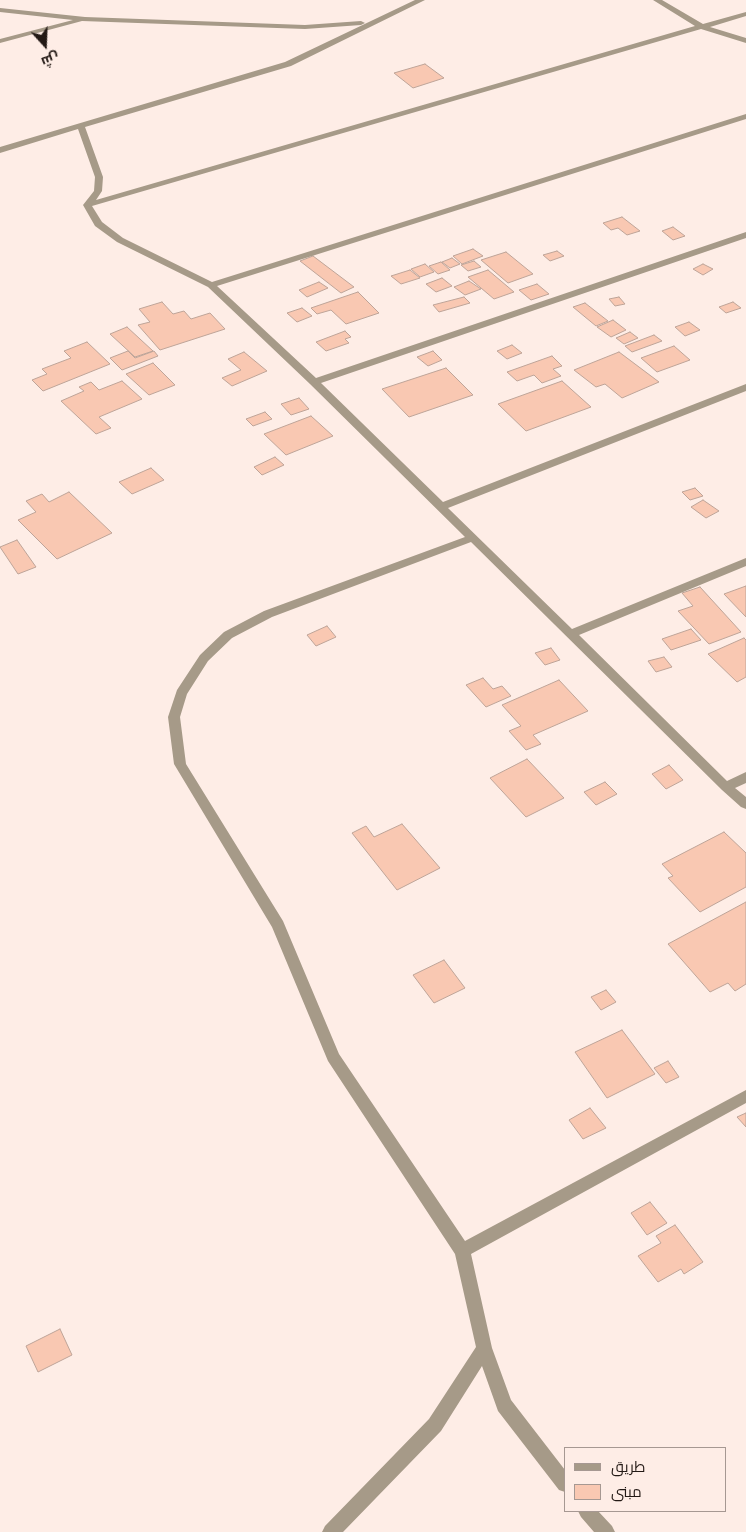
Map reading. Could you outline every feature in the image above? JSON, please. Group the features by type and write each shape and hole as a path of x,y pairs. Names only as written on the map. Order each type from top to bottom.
{"street":[{"path":"0,150 288,64 421,0"},
{"path":"657,0 702,27 746,41"},
{"path":"0,10 85,19 305,27 354,24 376,20"},
{"path":"88,205 746,14"},
{"path":"0,41 85,19"},
{"path":"211,285 746,116"},
{"path":"81,126 99,177 98,191 88,205"},
{"path":"88,205 98,224 120,240 211,285 314,382 746,804"},
{"path":"314,382 746,235"},
{"path":"440,507 746,387"},
{"path":"472,538 268,614 228,635 204,658 181,693 174,717 180,764 278,925 333,1057 462,1251 484,1348 504,1405 564,1483"},
{"path":"571,634 746,562"},
{"path":"726,786 746,777"},
{"path":"462,1251 746,1096"},
{"path":"331,1532 435,1425 484,1348"},
{"path":"588,1512 606,1532"}],"building":[{"path":"425,64 444,78 413,88 394,73"},
{"path":"622,217 640,231 627,235 618,228 611,230 603,223"},
{"path":"673,227 685,236 673,240 662,231"},
{"path":"473,249 483,256 462,264 453,256"},
{"path":"557,251 564,256 550,261 543,255"},
{"path":"506,252 533,274 508,283 481,260"},
{"path":"313,256 354,287 341,293 300,261"},
{"path":"452,258 460,264 450,268 442,262"},
{"path":"474,261 481,267 468,271 461,265"},
{"path":"441,262 450,270 438,274 429,266"},
{"path":"425,264 434,272 420,277 411,269"},
{"path":"703,264 713,269 703,275 693,269"},
{"path":"410,270 420,278 401,284 391,276"},
{"path":"488,270 514,292 494,299 468,277"},
{"path":"442,278 452,286 436,292 426,284"},
{"path":"469,281 481,289 465,295 454,287"},
{"path":"319,282 328,288 307,297 299,290"},
{"path":"537,284 549,294 531,300 519,290"},
{"path":"358,292 379,313 346,324 331,310 317,314 311,308"},
{"path":"464,297 470,303 439,312 433,305"},
{"path":"619,297 625,304 615,306 609,299"},
{"path":"162,302 173,314 184,311 191,319 210,313 225,329 160,350 138,325 150,322 139,309"},
{"path":"733,302 741,308 726,313 719,307"},
{"path":"585,303 608,321 596,326 573,307"},
{"path":"302,308 312,316 297,322 287,313"},
{"path":"613,320 626,330 611,337 597,327"},
{"path":"689,322 700,330 685,336 675,327"},
{"path":"127,327 153,351 135,357 110,334"},
{"path":"345,331 351,337 345,339 349,343 326,351 316,342"},
{"path":"630,332 638,338 624,344 616,338"},
{"path":"654,335 662,341 632,352 625,346"},
{"path":"87,342 110,364 43,391 32,380 47,374 42,369 71,358 64,351"},
{"path":"512,345 522,353 507,359 497,351"},
{"path":"674,346 690,360 657,372 641,358"},
{"path":"128,351 135,358 154,351 158,356 122,370 110,358"},
{"path":"433,351 442,360 428,366 417,357"},
{"path":"244,352 267,371 232,386 222,378 241,370 228,359"},
{"path":"619,352 659,382 622,398 605,384 596,387 574,370"},
{"path":"552,356 562,366 553,369 561,376 542,383 534,375 517,381 507,372"},
{"path":"153,363 175,385 149,395 126,374"},
{"path":"446,368 473,395 409,417 382,389"},
{"path":"122,381 142,399 99,417 111,428 96,434 61,401 84,391 79,387 91,382 99,390"},
{"path":"562,381 591,407 526,431 498,404"},
{"path":"299,398 309,409 291,415 281,404"},
{"path":"265,412 272,419 253,426 246,419"},
{"path":"311,416 333,436 286,455 264,434"},
{"path":"275,457 284,465 262,475 254,467"},
{"path":"151,468 164,480 132,494 119,482"},
{"path":"695,488 703,496 690,500 682,492"},
{"path":"69,492 112,533 57,559 18,520 36,512 26,501 42,494 49,502"},
{"path":"703,500 719,511 706,518 691,507"},
{"path":"17,540 36,567 18,574 0,547"},
{"path":"746,586 746,617 724,594"},
{"path":"700,587 741,632 709,644 678,611 693,606 682,593"},
{"path":"327,626 336,637 316,646 307,635"},
{"path":"691,629 701,640 671,650 662,639"},
{"path":"744,638 746,640 746,677 737,682 708,654"},
{"path":"551,648 560,660 545,665 535,653"},
{"path":"664,657 672,667 656,672 648,661"},
{"path":"483,678 493,689 502,686 511,696 486,707 466,685"},
{"path":"559,680 588,711 533,735 541,744 526,750 509,731 521,726 502,705"},
{"path":"527,759 564,798 526,817 490,778"},
{"path":"669,765 683,780 666,789 652,774"},
{"path":"605,782 617,794 596,805 584,792"},
{"path":"402,824 440,868 397,890 352,833 366,826 374,837"},
{"path":"724,832 746,853 746,887 700,912 668,878 673,876 662,864"},
{"path":"746,902 746,984 735,991 728,983 710,992 668,944"},
{"path":"444,960 465,988 434,1003 413,975"},
{"path":"606,990 616,1002 601,1010 591,997"},
{"path":"622,1030 655,1074 607,1098 575,1052"},
{"path":"668,1061 679,1077 666,1083 654,1068"},
{"path":"590,1108 606,1128 583,1139 569,1120"},
{"path":"746,1113 746,1127 737,1117"},
{"path":"650,1202 667,1223 647,1235 631,1213"},
{"path":"675,1225 703,1262 684,1274 681,1269 658,1282 638,1256 661,1243 656,1236"},
{"path":"60,1329 72,1355 38,1372 26,1346"}]}
